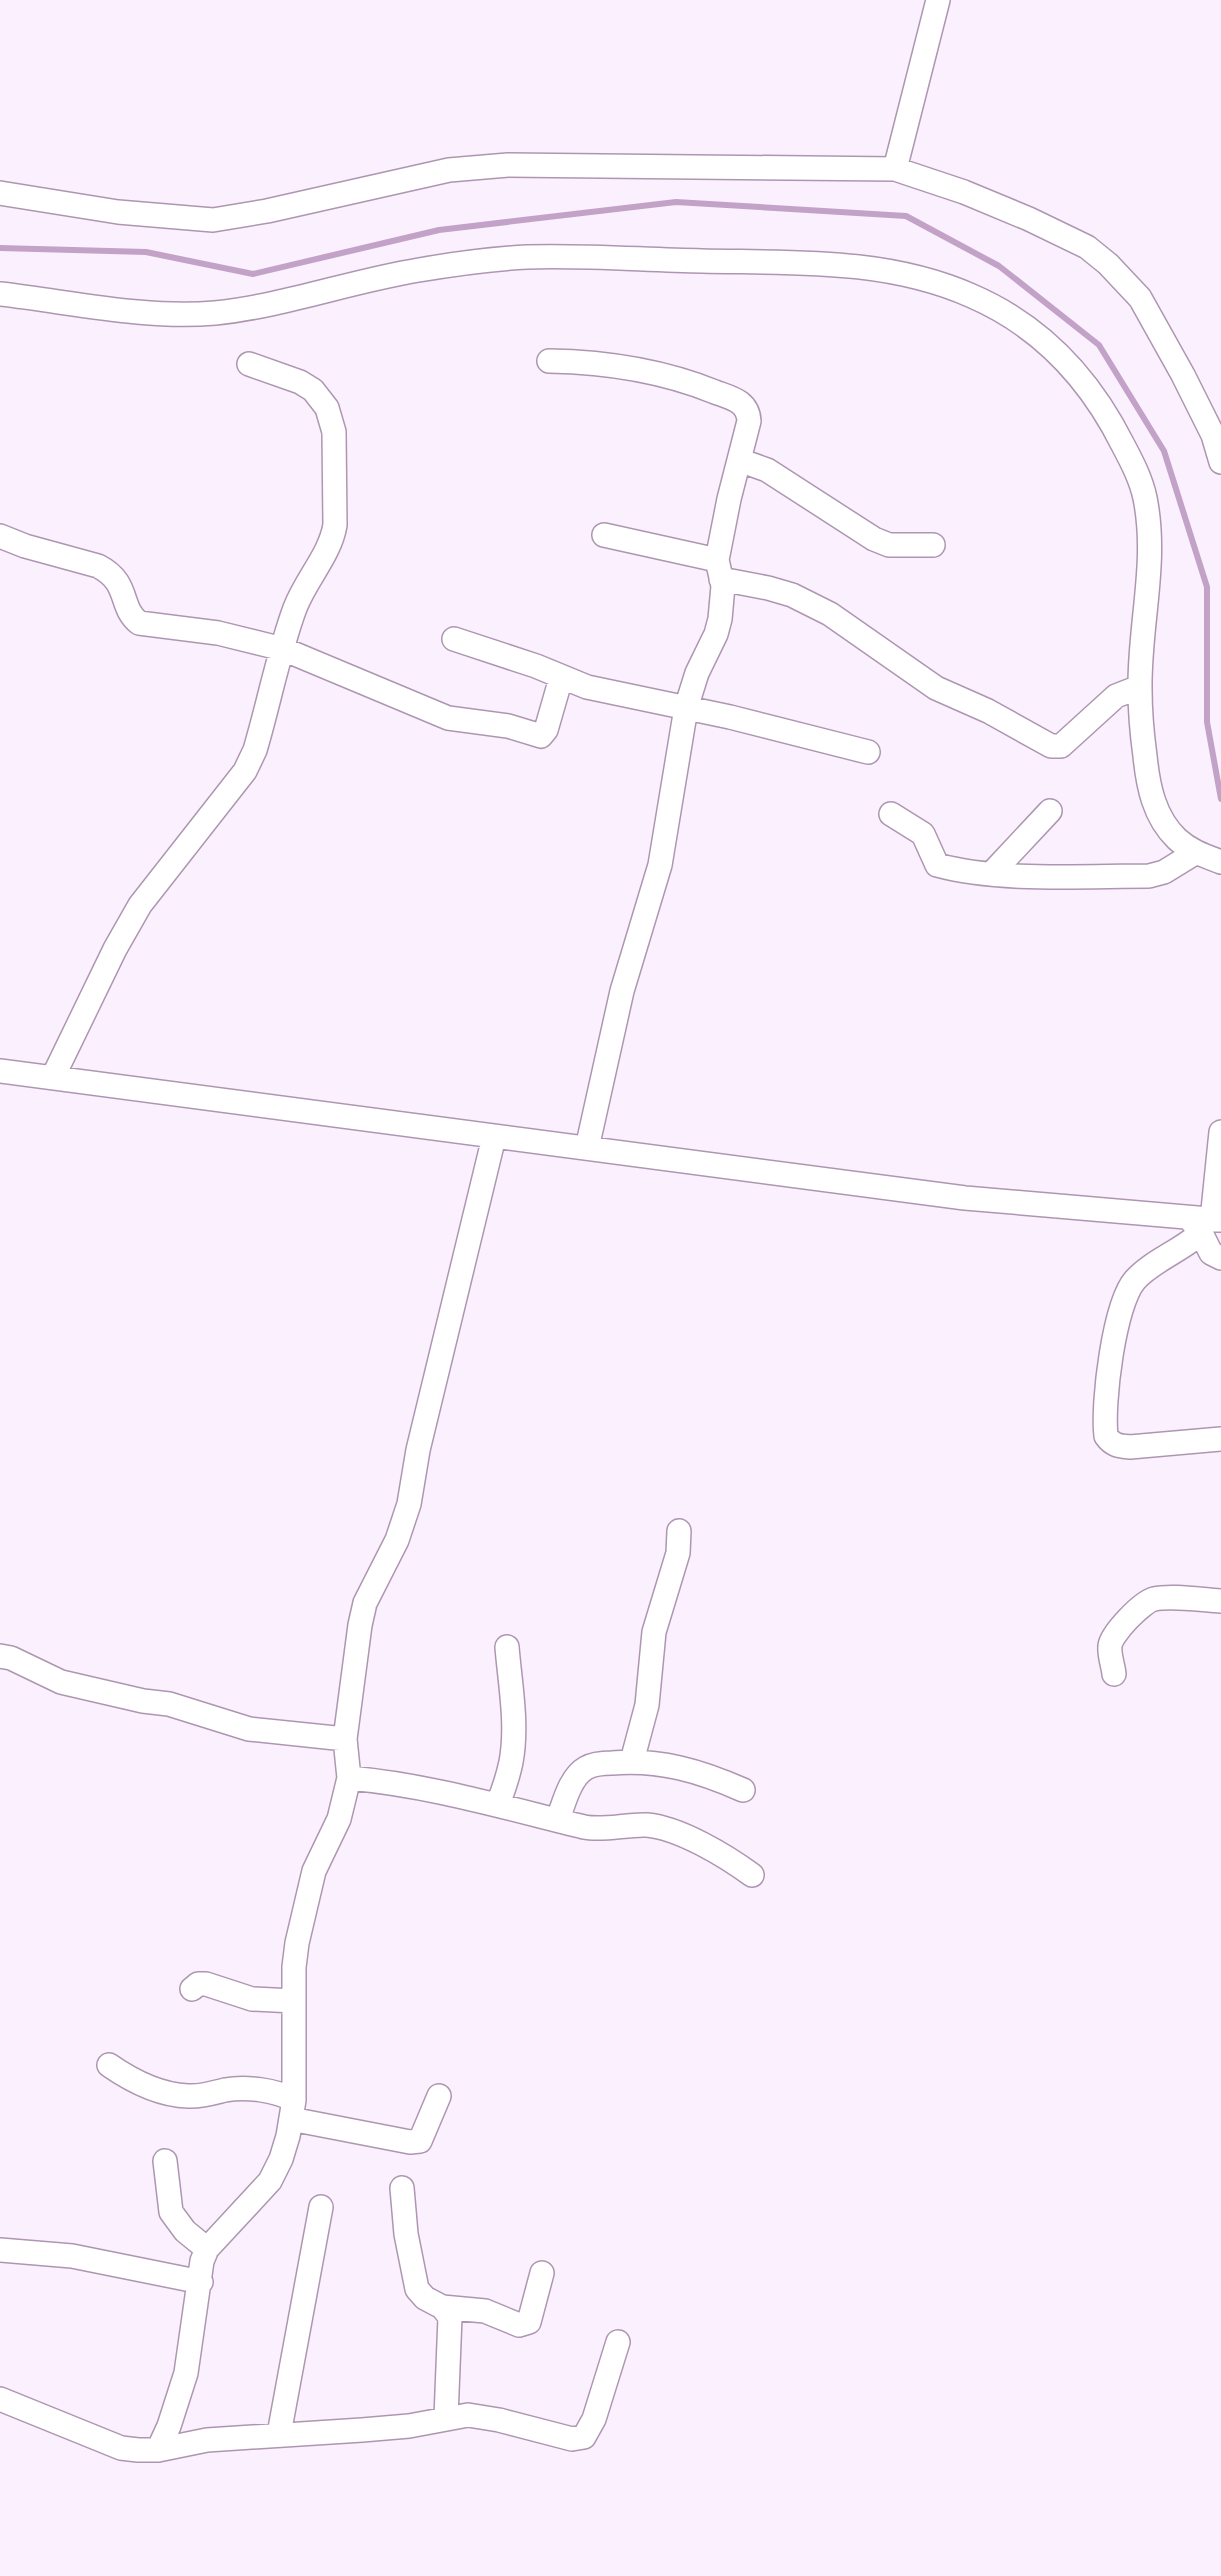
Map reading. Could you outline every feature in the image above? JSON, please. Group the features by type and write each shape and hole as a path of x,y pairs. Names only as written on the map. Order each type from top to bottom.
{"street":[{"path":"895,169 938,0"},
{"path":"0,193 118,212 213,220 267,211 467,167 508,164 895,169 964,192 1029,219 1087,247 1108,264 1140,298 1213,435 1221,462"},
{"path":"0,294 139,312 213,313 243,309 422,269 550,257 852,266 911,274 974,296 1001,311 1064,358 1084,380 1110,418 1138,473 1145,496 1150,541 1139,687 1147,776 1154,805 1174,837 1195,853 1221,862"},
{"path":"550,361 590,362 668,374 737,401 747,409 749,421 719,569 720,619 716,634 697,673 687,708 660,865 622,991 587,1148"},
{"path":"53,1077 115,949 140,905 246,771 255,750 296,607 311,573 333,538 334,432 327,408 313,390 300,382 249,364"},
{"path":"739,460 767,470 874,539 889,545 933,545"},
{"path":"604,535 719,569 831,614 936,688 988,711 1051,746 1061,746 1116,696 1139,687"},
{"path":"0,536 99,566 110,572 117,578 132,615 139,623 218,633 283,649 441,715 508,726 538,737 546,730 561,678"},
{"path":"454,639 603,691 687,708 868,752"},
{"path":"992,873 1050,811"},
{"path":"891,814 923,834 937,865 970,872 1149,876 1164,872 1195,853"},
{"path":"0,1071 965,1198 1205,1222"},
{"path":"1221,1132 1205,1222 1211,1254 1221,1258"},
{"path":"158,2450 169,2426 186,2373 202,2261 207,2249 270,2181 281,2159 292,2110 295,1955 314,1871 339,1819 349,1779 345,1739 365,1603 397,1540 409,1504 418,1450 494,1137"},
{"path":"1205,1222 1192,1240 1138,1277 1132,1285 1110,1351 1105,1429 1110,1443 1117,1446 1221,1439"},
{"path":"632,1761 647,1705 654,1632 678,1553 679,1531"},
{"path":"1114,1674 1111,1639 1133,1613 1147,1602 1165,1598 1221,1601"},
{"path":"498,1804 511,1762 513,1743 507,1647"},
{"path":"0,1656 11,1658 61,1682 117,1696 169,1704 250,1728 345,1739"},
{"path":"558,1819 576,1777 586,1768 603,1763 632,1761 666,1764 743,1790"},
{"path":"349,1779 389,1782 498,1804 588,1828 632,1825 662,1828 728,1857 752,1875"},
{"path":"192,1989 198,1984 206,1984 252,1999 294,2001"},
{"path":"108,2065 144,2086 188,2096 228,2090 283,2095 292,2110 410,2142 419,2141 439,2096"},
{"path":"165,2161 171,2212 185,2231 207,2249"},
{"path":"402,2188 405,2234 416,2289 425,2298 442,2306 485,2311 519,2325 529,2322 542,2273"},
{"path":"279,2434 321,2207"},
{"path":"0,2250 72,2256 201,2281"},
{"path":"442,2306 450,2318 446,2417"},
{"path":"0,2399 121,2448 138,2451 158,2450 207,2440 409,2426 468,2415 572,2439 584,2438 594,2419 618,2342"}],"waterway":[{"path":"0,248 146,252 253,274 439,230 676,202 906,216 999,266 1099,345 1164,451 1207,587 1207,722 1221,799"}]}
